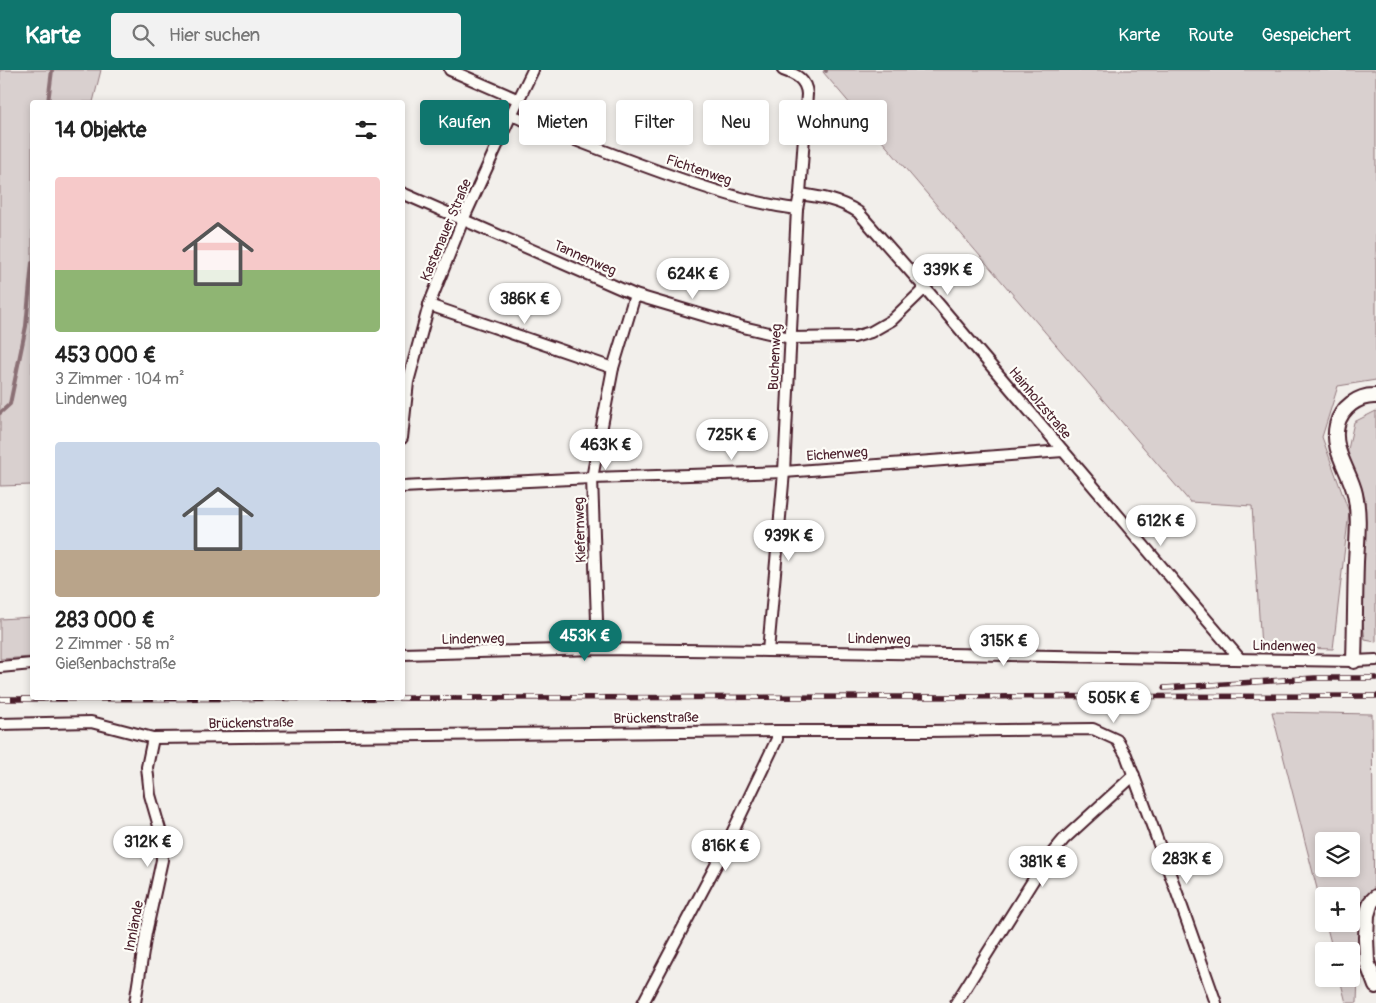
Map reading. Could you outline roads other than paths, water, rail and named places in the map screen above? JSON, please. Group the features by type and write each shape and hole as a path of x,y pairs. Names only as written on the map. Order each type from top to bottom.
{"main road":[{"path":"1354,661 1357,510 1352,484 1336,443 1336,433 1337,424 1347,407 1364,397 1376,396"},
{"path":"1376,897 1371,902 1367,915 1366,938 1367,962 1376,986"}],"street":[{"path":"450,70 519,100"},
{"name":"Kastenauer Straße","path":"405,410 408,382 430,305 463,220 511,115 534,70"},
{"name":"Buchenweg","path":"768,651 784,472 797,209 800,194 807,94 804,83 800,78 783,70"},
{"name":"Fichtenweg","path":"511,115 633,162 732,196 777,207 797,209"},
{"name":"Tannenweg","path":"405,193 635,294 743,327 790,338 854,337 871,332 892,320 925,288"},
{"name":"Hainholzstraße","path":"800,194 836,201 858,212 925,288 1240,659"},
{"name":"Kiefernweg","path":"598,650 592,478 612,368 635,294"},
{"path":"430,305 612,368"},
{"name":"Eichenweg","path":"405,488 592,478 784,472 1063,451"},
{"name":"Lindenweg","path":"405,654 598,650 768,651 1376,660"},
{"path":"0,667 30,664"},
{"path":"0,724 91,722 153,738"},
{"name":"Brückenstraße","path":"153,738 1093,729 1117,740 1126,755 1216,1003"},
{"path":"643,1003 723,852 776,739 777,731"},
{"name":"Innlände","path":"135,1003 146,933 162,860 161,833 150,795 147,767 153,738"},
{"path":"956,1003 1044,863 1064,839 1134,775"}],"waterway":[{"path":"48,100 52,70"},
{"path":"0,413 10,404 26,326 30,284"}],"railway":[{"path":"1164,688 1315,678 1376,678"},
{"path":"405,698 1376,696"},
{"path":"0,699 30,699"}]}
